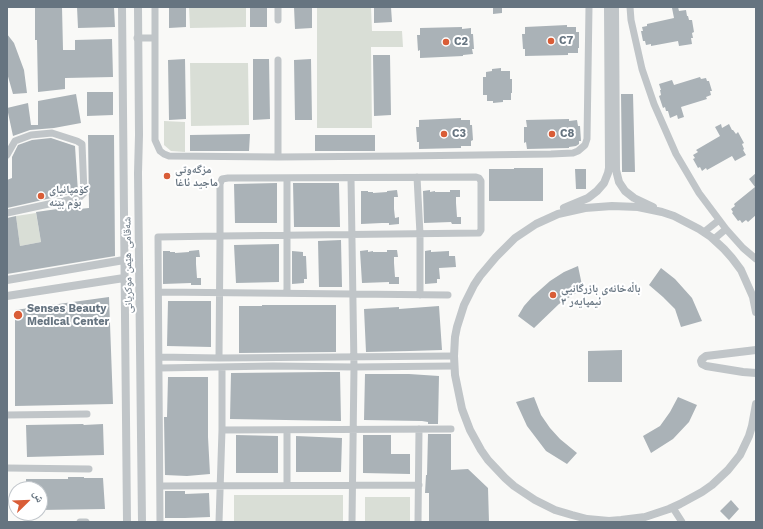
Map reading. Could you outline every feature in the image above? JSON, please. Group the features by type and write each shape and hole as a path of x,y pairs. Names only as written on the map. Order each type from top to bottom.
{"street":[{"name":"شەقامی هێمن موکریانی","path":"122,7 127,522"},
{"name":"شەقامی هێمن موکریانی","path":"138,7 139,321 142,522"},
{"path":"154,7 155,140 160,151 169,156 278,157 574,153 585,145 587,140 589,7"},
{"path":"278,7 278,20"},
{"path":"608,7 609,160 607,178 601,188 593,195 560,210 525,231 505,248 487,267 468,295 460,315 455,337 454,356 459,398 467,425 484,455 496,470 524,493 554,510 587,519 610,521 632,519 657,514 673,508 702,492 734,463 744,447 752,426 756,404"},
{"path":"615,7 616,164 617,176 622,187 630,195 662,212 686,222 714,239 741,270 750,288 756,312"},
{"path":"630,7 631,20 642,70 654,104 676,154 699,194 726,229 743,248 756,259"},
{"path":"138,38 155,38"},
{"path":"278,60 278,157"},
{"path":"7,155 15,141 31,136 52,133 77,141 82,144 84,193 80,197 7,213"},
{"path":"124,156 138,157"},
{"path":"417,177 420,234 420,295"},
{"path":"160,522 158,237 220,236 287,235 352,235 479,233 481,230 481,181 479,178 417,177 222,179 220,184 220,236 220,293 219,358"},
{"path":"287,178 287,293"},
{"path":"351,178 354,358 352,522"},
{"path":"545,219 558,214 599,206 631,207 662,212"},
{"path":"704,232 719,220"},
{"path":"714,239 726,229"},
{"path":"7,280 124,260"},
{"path":"7,296 124,278"},
{"path":"159,292 448,295"},
{"path":"756,350 706,356 701,361 703,365 706,366 756,373"},
{"path":"159,357 354,358 454,356"},
{"path":"430,357 430,366"},
{"path":"160,368 273,366 454,366"},
{"path":"219,522 222,430 222,367"},
{"path":"7,415 87,414"},
{"path":"418,522 419,429"},
{"path":"222,430 451,429"},
{"path":"287,430 287,485"},
{"path":"7,468 89,469"},
{"path":"160,486 419,485"},
{"path":"673,508 682,522"},
{"path":"80,522 86,522"}],"shaded area":[{"path":"189,7 246,7 246,27 190,28"},
{"path":"317,7 371,7 372,31 402,31 403,47 371,47 372,128 317,128"},
{"path":"190,63 248,63 249,125 191,126"},
{"path":"164,121 185,122 185,152 171,151 164,145"},
{"path":"36,213 41,242 20,246 16,216"},
{"path":"234,495 343,495 343,522 234,522"},
{"path":"365,497 410,497 410,522 365,522"}],"building":[{"path":"35,7 62,7 63,50 75,50 75,40 112,39 113,77 65,78 65,89 38,92"},
{"path":"77,7 114,7 115,27 78,28"},
{"path":"169,7 186,7 186,27 169,28"},
{"path":"250,7 267,7 267,27 250,27"},
{"path":"294,7 312,7 312,28 295,29"},
{"path":"374,7 391,7 392,22 374,23"},
{"path":"493,7 502,7 502,13 493,14"},
{"path":"678,7 679,11 686,10 689,20 692,20 694,32 692,33 693,38 691,38 692,44 679,46 678,41 651,46 651,44 646,45 645,41 643,41 641,31 643,31 642,27 647,26 647,24 674,18 672,8"},
{"name":"C7","path":"567,25 567,27 576,27 576,32 579,32 578,53 568,53 568,55 525,56 522,34 525,34 525,27"},
{"name":"C2","path":"462,27 462,29 471,28 471,34 473,34 473,54 463,56 420,58 417,35 420,35 420,28"},
{"path":"7,34 14,43 24,70 27,93 13,94 7,73"},
{"path":"373,55 390,55 391,115 374,116"},
{"path":"185,59 186,119 169,120 168,60"},
{"path":"253,59 269,59 270,119 253,120"},
{"path":"311,59 312,120 295,120 294,60"},
{"path":"501,68 501,71 510,71 510,79 512,79 511,100 503,100 503,102 493,103 493,101 487,101 487,95 483,95 483,77 486,77 486,72 492,71 492,69"},
{"path":"700,77 701,79 706,78 707,81 709,81 712,91 710,91 711,95 706,97 707,99 681,107 684,117 678,119 677,115 670,118 668,111 666,111 665,107 663,108 659,96 661,95 661,90 659,84 672,80 674,85"},
{"path":"87,92 113,92 113,115 87,116"},
{"path":"76,94 81,123 54,128 30,130 13,136 7,108 28,103 31,125 38,125 38,101"},
{"path":"621,94 633,94 635,172 622,172"},
{"name":"C3","path":"461,118 461,120 470,120 470,125 472,125 473,140 471,141 471,146 461,146 461,148 419,149 416,127 419,127 419,120"},
{"name":"C8","path":"569,119 569,121 577,120 578,126 580,126 581,141 579,141 579,144 569,148 527,149 526,142 524,143 524,127 527,127 526,120"},
{"path":"721,124 722,128 729,124 736,134 738,132 744,143 742,144 743,150 746,155 735,161 732,156 707,170 706,168 702,171 700,167 698,168 693,159 695,158 693,155 698,152 696,150 720,136 715,127"},
{"path":"250,134 249,151 190,151 190,135"},
{"path":"88,135 114,135 115,256 7,274 7,218 16,216 20,246 41,242 36,212 79,206 79,209 89,208"},
{"path":"315,135 375,135 375,151 315,151"},
{"path":"51,138 75,146 78,192 7,208 7,180 12,178 12,157 18,145 32,140"},
{"path":"543,168 543,201 489,201 489,169"},
{"path":"575,169 586,169 586,189 576,189"},
{"path":"756,173 756,215 748,222 746,220 742,223 740,220 738,221 731,209 735,206 734,204 755,187 749,179"},
{"path":"277,183 277,223 235,223 234,184"},
{"path":"293,183 339,183 340,227 294,227"},
{"path":"397,190 398,197 394,197 394,209 395,218 399,217 399,224 361,224 361,191 373,193"},
{"path":"430,190 430,192 450,192 450,190 460,190 460,197 456,197 456,203 457,217 461,217 461,224 452,224 451,222 424,223 423,191"},
{"path":"341,240 342,287 319,287 318,241"},
{"path":"279,244 279,282 236,283 234,245"},
{"path":"199,250 200,257 196,257 196,264 197,278 201,278 201,285 191,285 191,283 163,284 163,251 175,253"},
{"path":"368,250 368,252 387,252 387,250 397,250 398,257 394,257 394,263 395,277 399,277 399,284 389,284 389,282 362,283 360,251"},
{"path":"431,250 431,252 449,251 449,256 455,256 456,267 439,268 440,279 437,279 437,283 425,284 425,251"},
{"path":"292,251 303,252 303,256 306,256 307,279 304,279 304,283 292,284"},
{"name":"باڵەخانەی بازرگانیی ئیمپایەر ٣","path":"578,266 583,290 559,304 534,328 518,316 532,297 550,281 564,272"},
{"path":"661,268 675,279 692,298 702,321 681,327 675,309 649,285"},
{"path":"109,297 113,404 15,406 15,310"},
{"path":"168,301 211,301 211,347 167,346"},
{"path":"336,305 336,352 239,353 239,306"},
{"path":"439,306 442,350 366,352 364,309 399,307 399,309"},
{"path":"622,350 622,382 588,382 588,351"},
{"path":"340,372 341,421 230,419 231,373"},
{"path":"365,374 439,376 438,424 428,424 428,422 422,421 364,420"},
{"path":"168,377 208,377 208,437 210,474 187,476 165,475 164,417 167,417"},
{"path":"534,397 541,415 550,428 560,439 577,453 567,464 546,451 527,426 516,402"},
{"path":"678,397 697,405 689,422 673,439 651,453 643,436 660,426"},
{"path":"103,424 104,455 27,457 26,425"},
{"path":"428,434 451,434 451,470 468,469 488,488 489,522 429,522 429,493 425,493"},
{"path":"236,435 278,436 278,473 236,473"},
{"path":"363,435 391,435 391,454 410,454 410,474 363,473"},
{"path":"296,436 342,438 341,472 296,472"},
{"path":"68,477 103,478 105,509 48,510 48,481 26,481 26,479 68,479"},
{"path":"165,491 185,491 185,494 209,493 210,517 165,518"},
{"path":"731,500 739,509 729,520 720,511"}],"place":[{"name":"C7","path":"551,41"},
{"name":"C2","path":"446,42"},
{"name":"C3","path":"444,134"},
{"name":"C8","path":"552,134"},
{"name":"مزگەوتی ماجید ئاغا","path":"167,176"},
{"name":"کۆمپانیای بۆم بێنە","path":"41,196"},
{"name":"باڵەخانەی بازرگانیی ئیمپایەر ٣","path":"553,295"},
{"name":"Senses Beauty Medical Center","path":"18,315"}]}
